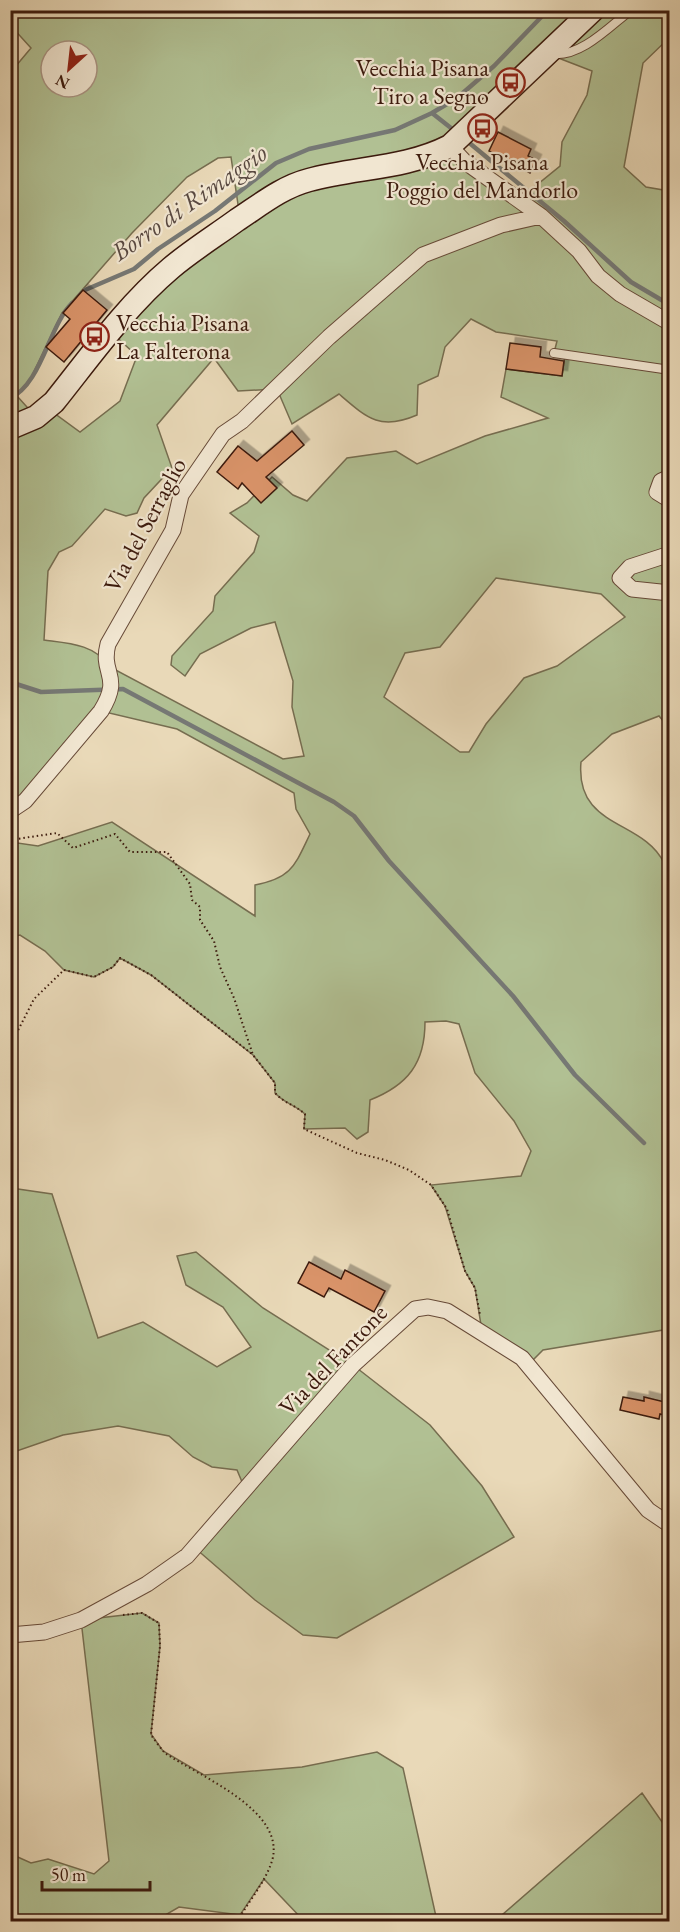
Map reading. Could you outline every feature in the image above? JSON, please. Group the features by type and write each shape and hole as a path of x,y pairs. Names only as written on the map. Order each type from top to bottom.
{"main road":[{"path":"10,428 36,417 54,402 143,294 171,268 283,190 308,180 430,157 450,146 593,10"}],"street":[{"path":"450,146 464,161 541,216 579,251 598,276 620,294 669,323"},
{"name":"Via del Serraglio","path":"10,811 26,801 110,697 113,681 104,659 108,644 173,530 181,495 223,434 242,421 329,337 423,255 501,225 541,216"},
{"path":"669,477 661,481 657,492 669,500"},
{"path":"669,554 630,567 620,578 632,589 669,592"},
{"name":"Via del Fantone","path":"10,1635 44,1632 81,1620 147,1584 187,1557 352,1365 415,1309 428,1307 447,1311 522,1358 648,1510 669,1525"}],"lane":[{"path":"548,54 564,55 585,45 631,10"},
{"path":"554,353 669,370"}],"path":[{"path":"10,840 57,833 73,848 115,834 130,852 167,852 190,884 192,900 200,906 200,920 214,941 220,967 234,998 253,1055"},
{"path":"10,1046 34,999 64,970 94,977 113,966 120,958 151,975 253,1055 275,1083 275,1093 284,1103 297,1106 305,1114 304,1129 357,1153 385,1160 409,1170 431,1185 447,1209 465,1272 475,1288 482,1332"},
{"path":"122,1615 142,1613 159,1623 160,1646 151,1734 163,1751 223,1787 249,1807 270,1830 273,1843 272,1861 237,1922"}],"green space":[{"path":"11,10 669,11 669,38 643,63 624,167 646,187 669,191 669,728 659,716 612,734 581,762 582,784 588,800 599,812 641,838 654,849 664,863 669,860 669,1329 543,1350 528,1365 482,1331 475,1288 465,1271 445,1206 431,1185 521,1176 531,1151 514,1121 475,1073 459,1024 446,1021 425,1022 422,1049 412,1071 395,1087 370,1100 368,1132 357,1139 345,1128 304,1129 305,1114 275,1093 275,1083 253,1055 151,975 120,958 113,967 94,977 64,970 45,951 20,935 11,937 11,842 38,846 112,822 255,916 255,885 285,874 296,862 310,834 296,809 294,793 177,729 101,711 11,811 10,73 31,48 11,26","holes":["548,54 592,71 587,95 562,142 560,166 517,201 450,146","231,157 240,218 111,332 137,356 120,401 80,432 47,408 36,417 17,396 30,380 62,313 132,233 187,177 218,158","471,319 496,332 557,341 554,353 565,355 562,376 506,369 501,397 548,418 485,436 417,464 396,451 347,458 307,501 293,495 272,477 247,503 230,513 259,536 254,552 215,596 213,611 172,656 171,665 185,676 200,654 251,628 275,622 293,681 292,707 304,756 283,759 108,666 96,653 88,649 44,640 48,571 59,552 72,546 105,509 126,516 137,513 144,498 172,468 157,425 214,358 238,391 277,389 292,424 339,394 358,410 375,420 393,422 417,415 418,385 438,376 445,347","496,578 601,594 625,617 557,666 524,678 486,724 469,752 460,752 384,697 405,653 440,647"]},
{"path":"11,1188 52,1194 98,1338 143,1322 217,1367 251,1347 223,1307 186,1285 177,1256 196,1252 263,1308 353,1365 430,1425 482,1486 514,1537 337,1638 303,1635 255,1600 195,1548 245,1489 237,1470 212,1467 193,1457 169,1436 118,1426 63,1435 11,1453"},
{"path":"142,1613 159,1623 160,1646 151,1734 163,1751 204,1775 302,1767 377,1752 403,1768 437,1921 304,1921 264,1879 240,1915 179,1907 155,1921 11,1922 11,1854 31,1863 48,1859 94,1874 109,1861 81,1620"},
{"path":"642,1793 669,1832 669,1921 495,1921"}],"building":[{"path":"498,132 531,149 528,156 536,160 530,173 489,151"},
{"path":"83,290 107,310 64,362 46,347 70,319 63,313"},
{"path":"510,343 541,347 540,357 564,361 562,376 506,369"},
{"path":"292,431 304,445 266,477 277,488 261,503 242,483 238,489 217,472 238,446 257,461"},
{"path":"309,1262 341,1279 345,1270 385,1291 374,1312 329,1288 324,1297 298,1283"},
{"path":"623,1397 644,1401 644,1397 669,1403 668,1416 660,1414 659,1419 620,1410"}],"waterway":[{"name":"Borro di Rimaggio","path":"80,295 85,290 134,269 158,249 215,211 276,163 309,149 395,130 432,113 457,98 494,66 548,10"},
{"path":"432,113 456,132"},
{"path":"467,141 564,221 631,282 670,305"},
{"name":"Borro di Rimaggio","path":"10,398 30,381 57,326 72,303"},
{"path":"10,682 41,692 123,689 334,802 354,816 389,861 513,996 575,1075 644,1143"}],"place":[{"name":"Vecchia Pisana Tiro a Segno","path":"510,82"},
{"name":"Vecchia Pisana Poggio del Mandorlo","path":"482,129"},
{"name":"Vecchia Pisana La Falterona","path":"95,337"}]}
